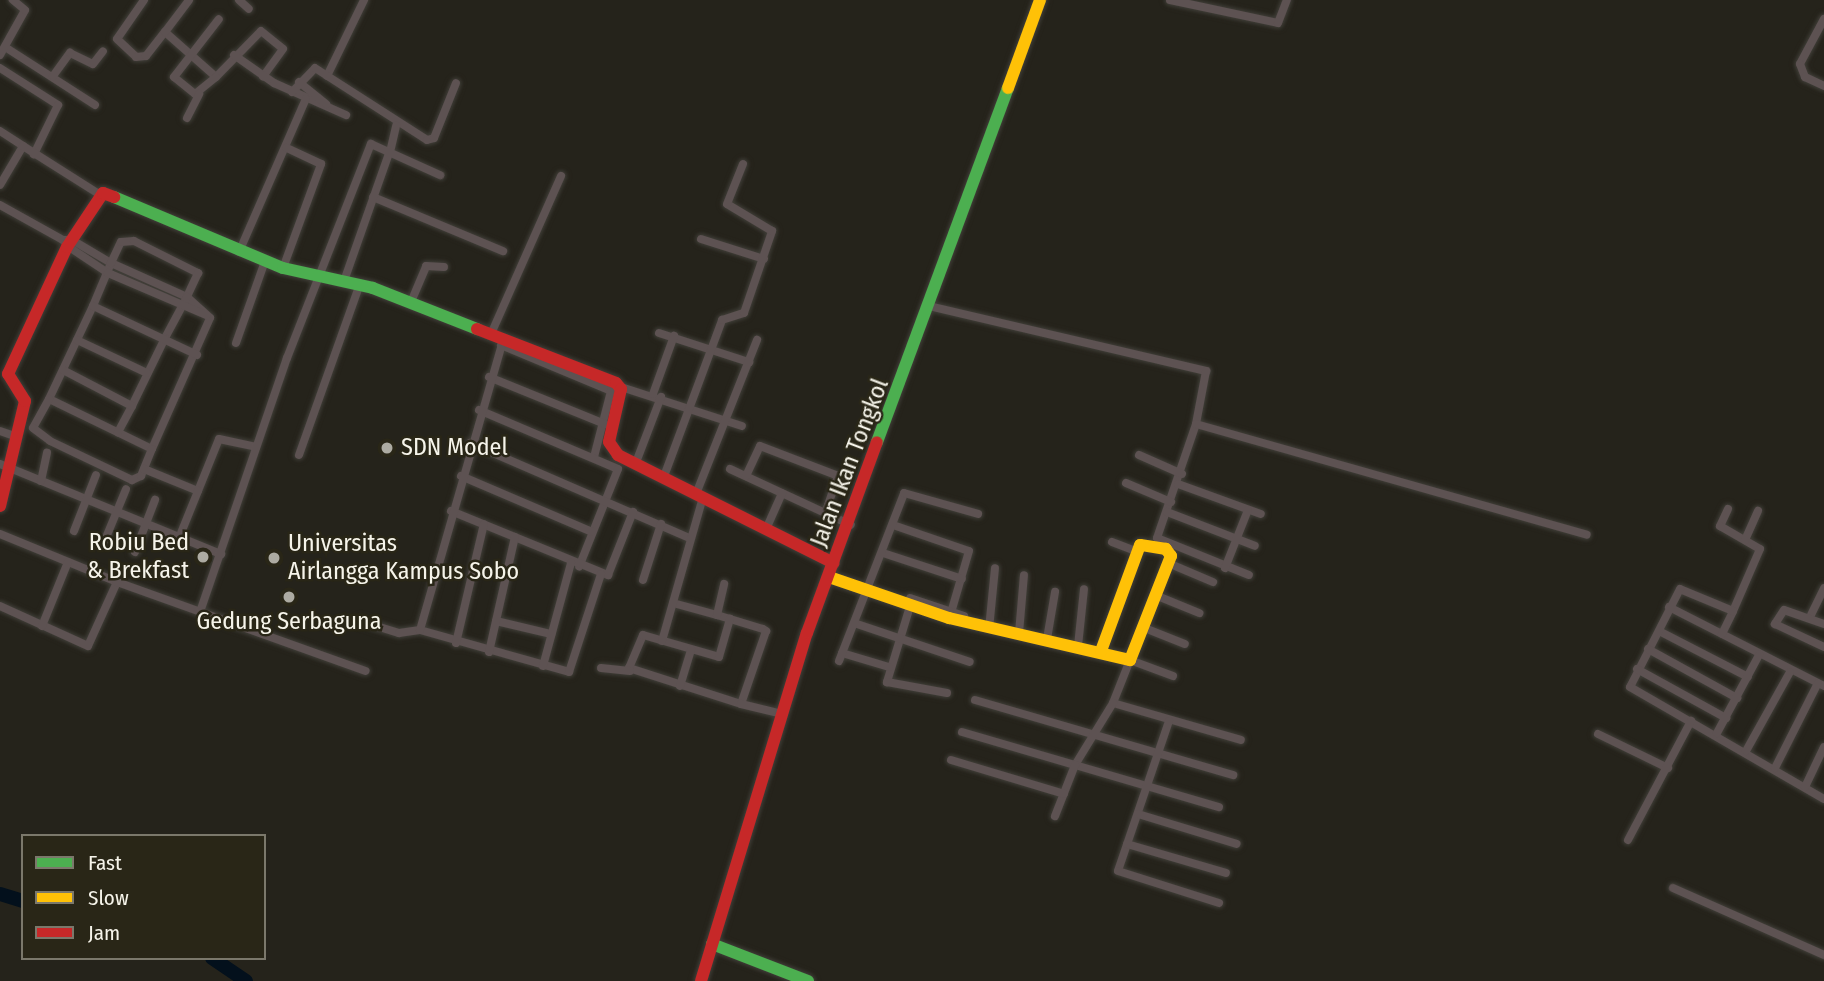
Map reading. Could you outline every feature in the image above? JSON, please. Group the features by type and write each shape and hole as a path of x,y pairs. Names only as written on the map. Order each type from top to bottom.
{"street":[{"path":"13,0 25,10"},
{"path":"31,0 3,51 53,76 94,105"},
{"path":"144,0 117,43 142,58 189,0"},
{"path":"239,0 249,9"},
{"path":"327,76 364,0"},
{"name":"Jalan Ikan Tongkol","path":"701,981 782,714 831,570 851,525 1040,0"},
{"path":"1170,0 1198,3 1278,23 1287,0"},
{"path":"200,94 174,77 219,19"},
{"path":"1824,19 1800,64 1805,77 1824,86"},
{"path":"165,32 216,77"},
{"path":"187,118 200,94 254,32 267,32 283,49 263,77"},
{"path":"53,76 70,53 93,64 103,51"},
{"path":"234,55 263,77 306,99 326,104"},
{"path":"0,68 58,105 34,154"},
{"path":"292,92 313,68 396,126 432,139 456,83"},
{"path":"299,82 326,104 345,115"},
{"path":"239,252 287,148 306,99"},
{"path":"344,281 396,126"},
{"path":"0,131 99,194 239,252 318,278 360,284 621,387 657,396 742,426"},
{"path":"201,610 256,447 371,144 440,174"},
{"path":"0,185 23,146"},
{"path":"283,268 321,164 287,148"},
{"path":"663,479 726,315 744,313 764,259 772,226 727,204 743,164"},
{"path":"420,630 499,339 561,176"},
{"path":"0,506 5,466 17,437 25,397 4,372 67,242 99,194"},
{"path":"373,197 503,251"},
{"path":"0,205 67,242 111,263 185,301 206,314 210,324 197,355 144,469 132,480 36,433 33,425 49,399 93,306 111,263 121,243 134,241 197,271 185,301 118,432"},
{"path":"701,239 764,259"},
{"path":"67,242 108,273 185,301"},
{"path":"236,343 265,261"},
{"path":"411,302 426,265 444,267"},
{"path":"299,455 360,284"},
{"path":"93,306 197,355"},
{"path":"929,306 1206,370 1196,424 1182,474 1158,540 1248,575"},
{"path":"659,333 749,362"},
{"path":"635,465 674,336"},
{"path":"499,339 611,391 605,424 594,457"},
{"path":"77,340 147,373"},
{"path":"662,641 700,496 725,420 757,340"},
{"path":"63,370 132,406"},
{"path":"489,377 605,424"},
{"path":"621,387 609,442 635,465 767,527 831,570 867,589 991,628 1101,650 1172,676"},
{"path":"49,399 152,449"},
{"path":"479,410 618,469 575,565 543,666"},
{"path":"1196,424 1587,535"},
{"path":"0,431 17,437"},
{"path":"180,538 219,439 256,447"},
{"path":"470,443 690,538"},
{"path":"746,476 760,446 838,476 826,511"},
{"path":"41,481 47,453"},
{"path":"1139,455 1182,474"},
{"path":"5,466 221,554"},
{"path":"144,469 198,491"},
{"path":"730,469 826,511 851,525"},
{"path":"74,531 96,475"},
{"path":"461,476 592,532"},
{"path":"1126,483 1171,502"},
{"path":"1178,484 1261,514"},
{"path":"105,540 126,489"},
{"path":"890,667 841,657 906,491 978,514"},
{"path":"767,527 782,492"},
{"path":"135,552 155,500"},
{"path":"1722,634 1760,553 1745,540 1720,526 1728,509"},
{"path":"1226,568 1248,510"},
{"path":"451,511 601,574 612,572 633,512"},
{"path":"1745,540 1758,511"},
{"path":"1167,512 1255,546"},
{"path":"456,643 484,524"},
{"path":"643,579 661,524"},
{"path":"893,525 967,549 962,579 950,615"},
{"path":"0,534 117,582 366,671"},
{"path":"489,652 515,537"},
{"path":"1112,542 1138,552"},
{"path":"1055,816 1075,765 1113,702 1170,552 1155,544 1143,543 1101,650"},
{"path":"883,553 962,579"},
{"path":"42,626 68,562"},
{"path":"1167,563 1213,582"},
{"path":"991,628 995,568"},
{"path":"360,621 399,633 420,630 456,643 543,666 573,669 601,574"},
{"path":"1019,633 1024,575"},
{"path":"0,606 90,645 117,582"},
{"path":"717,615 724,584"},
{"path":"1810,617 1824,588"},
{"path":"1078,646 1084,589"},
{"path":"1733,611 1682,589 1669,607 1630,687 1717,733 1824,799"},
{"path":"1047,639 1055,592"},
{"path":"1155,595 1199,613"},
{"path":"673,603 766,631 741,704"},
{"path":"911,603 890,667 889,684 947,693"},
{"path":"1669,607 1790,672 1821,684 1774,768"},
{"path":"1824,624 1784,610 1775,624 1824,647"},
{"path":"630,671 640,636 721,656 730,619"},
{"path":"496,621 551,634"},
{"path":"854,623 970,662"},
{"path":"1142,627 1185,644"},
{"path":"1659,631 1748,677"},
{"path":"1648,649 1737,698"},
{"path":"680,686 691,650"},
{"path":"1717,733 1759,655"},
{"path":"601,668 630,671 782,714"},
{"path":"1637,669 1726,718"},
{"path":"1746,751 1790,672"},
{"path":"975,701 1233,775"},
{"path":"1113,702 1169,721 1241,740"},
{"path":"1169,721 1127,844 1121,875 1219,903"},
{"path":"1628,840 1691,721"},
{"path":"962,732 1219,807"},
{"path":"1598,734 1668,768"},
{"path":"1805,787 1824,747"},
{"path":"951,760 1064,794"},
{"path":"1138,814 1237,844"},
{"path":"1127,844 1226,873"},
{"path":"1673,888 1824,955"},
{"path":"712,944 808,981"}],"waterway":[{"path":"0,894 21,900"},
{"path":"215,960 246,981"}],"traffic: fast":[{"path":"877,442 1008,88"},
{"path":"114,197 283,268 373,288 477,329"},
{"path":"712,944 808,981"}],"traffic: slow":[{"path":"1008,88 1040,0"},
{"path":"829,577 949,618 1130,660 1171,556 1166,549 1140,545 1101,651"}],"traffic: jam":[{"path":"0,506 25,401 8,374 67,247 103,193 114,197"},
{"path":"477,329 616,383 621,389 609,442 618,455 834,563"},
{"path":"701,981 807,633 877,442"}],"place":[{"name":"SDN Model","path":"387,448"},
{"name":"Robiu Bed & Brekfast","path":"203,557"},
{"name":"Universitas Airlangga Kampus Sobo","path":"274,558"},
{"name":"Gedung Serbaguna","path":"289,597"}]}
